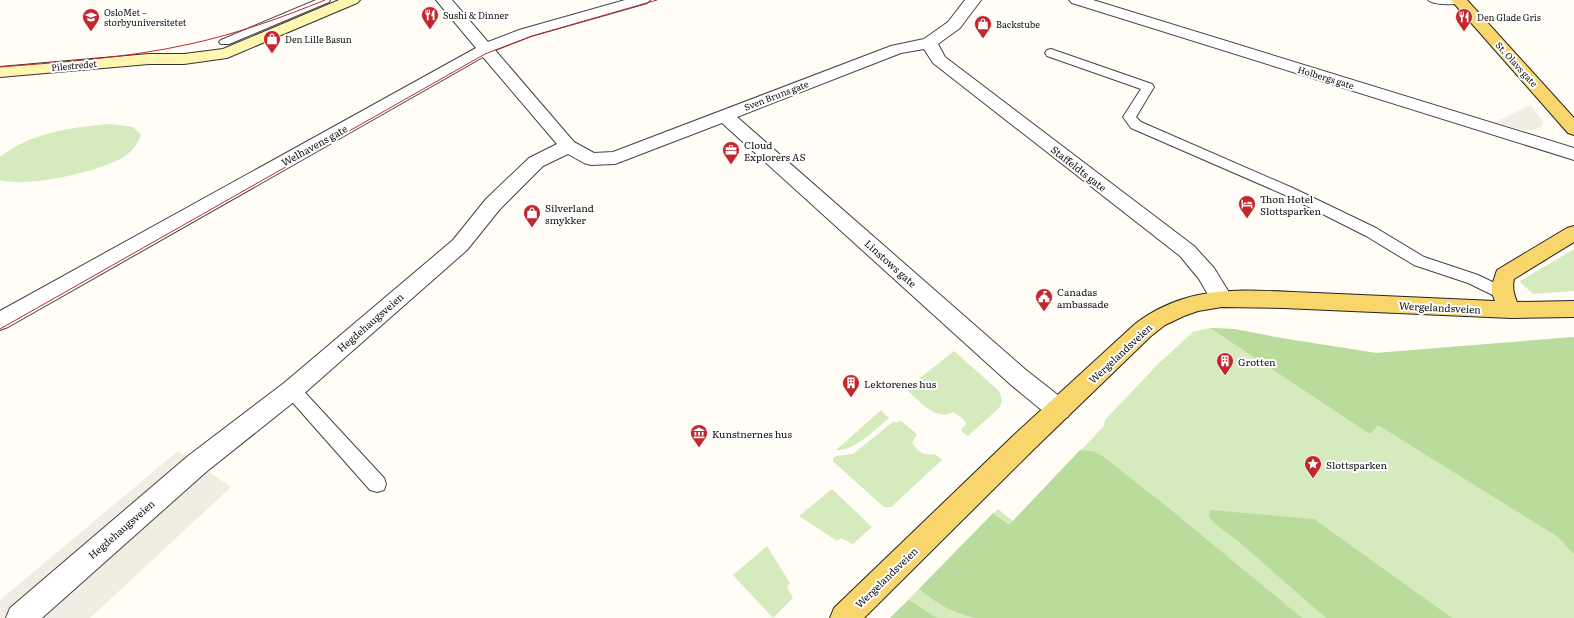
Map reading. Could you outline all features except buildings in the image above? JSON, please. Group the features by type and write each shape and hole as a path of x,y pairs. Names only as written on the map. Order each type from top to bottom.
{"main road":[{"name":"Pilestredet","path":"0,72 149,59 184,59 227,53 352,0"},
{"name":"St. Olavs gate","path":"1459,0 1574,129"},
{"name":"Pilestredet","path":"149,59 225,42 262,37"},
{"path":"1507,302 1501,285 1505,275 1574,233"},
{"name":"Wergelandsveien","path":"844,618 1024,442 1143,330 1157,319 1176,310 1197,303 1222,299 1507,302 1574,309"}],"street":[{"path":"444,0 568,146"},
{"name":"Welhavens gate","path":"0,321 486,48 525,33 642,0"},
{"name":"Sven Bruns gate","path":"568,146 591,159 615,158 897,48 929,43 954,25 973,0"},
{"name":"Holbergs gate","path":"1077,0 1574,154"},
{"name":"Staffeldts gate","path":"929,43 940,60 1187,251 1202,265 1222,299"},
{"name":"Linstows gate","path":"724,115 1018,377 1059,410"},
{"name":"Hegdehaugsveien","path":"20,618 197,464 292,390 460,245 494,204 536,162 568,146"}],"lane":[{"path":"225,42 325,0"},
{"path":"1434,0 1459,0"},
{"path":"1051,52 1148,87 1129,117 1136,125 1290,192 1371,232 1419,261 1473,280 1507,302"},
{"path":"292,390 377,484"}],"green space":[{"path":"109,124 133,127 141,135 134,148 122,158 96,168 62,177 27,182 0,180 0,157 25,142 52,133 79,127"},
{"path":"1574,249 1574,291 1533,294 1520,281"},
{"name":"Slottsparken","path":"1210,328 1234,329 1376,353 1574,337 1574,618 890,618 998,509 1013,521 1104,426 1105,420 1158,364 1193,332"},
{"path":"1210,328 1234,329 1376,353 1574,337 1574,554 1558,537 1378,425 1370,434"},
{"path":"954,351 999,391 1002,401 999,408 968,436 962,432 961,429 966,424 961,417 953,412 940,414 934,412 922,404 906,389"},
{"path":"881,410 889,418 857,444 843,450 836,450"},
{"path":"894,421 896,423 901,421 917,434 912,443 919,451 924,454 935,454 942,460 891,507 884,507 833,462 833,458 836,456 853,454"},
{"path":"1080,450 1092,451 1101,455 1170,509 1302,618 975,618 945,607 919,589 993,513 1009,525"},
{"path":"832,489 872,527 853,544 841,538 837,541 799,516"},
{"path":"1210,510 1314,519 1452,618 1326,618 1237,540 1216,525 1209,517"},
{"path":"767,546 790,583 787,587 793,598 773,618 733,575"},
{"path":"909,600 935,617 937,618 890,618"}],"shaded area":[{"path":"1531,105 1543,122 1541,127 1533,130 1521,130 1493,123"},
{"path":"178,451 231,487 90,618 0,618 0,600"}],"tram line":[{"path":"0,67 119,56 166,49 190,44 258,25 325,0"},
{"path":"0,329 485,54 532,36 657,0"}],"place":[{"name":"Sushi & Dinner","path":"430,30"},
{"name":"OsloMet – storbyuniversitetet","path":"91,32"},
{"name":"Den Glade Gris","path":"1464,32"},
{"name":"Backstube","path":"983,39"},
{"name":"Den Lille Basun","path":"272,54"},
{"name":"Cloud Explorers AS","path":"731,165"},
{"name":"Thon Hotel Slottsparken","path":"1247,219"},
{"name":"Silverland smykker","path":"532,228"},
{"name":"Canadas ambassade","path":"1044,312"},
{"name":"Grotten","path":"1225,376"},
{"name":"Lektorenes hus","path":"851,398"},
{"name":"Kunstnernes hus","path":"699,448"},
{"name":"Slottsparken","path":"1313,479"}]}
